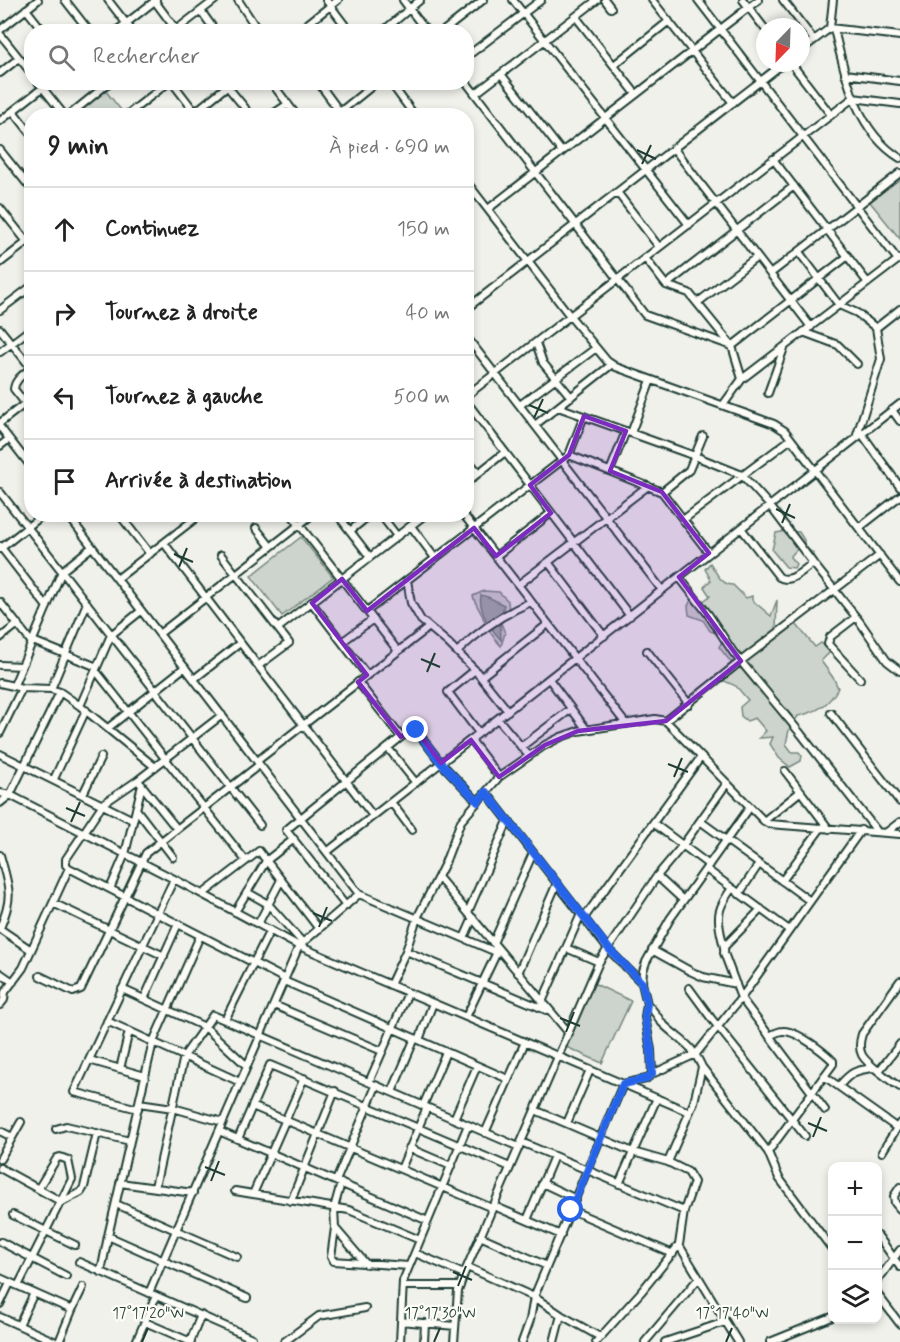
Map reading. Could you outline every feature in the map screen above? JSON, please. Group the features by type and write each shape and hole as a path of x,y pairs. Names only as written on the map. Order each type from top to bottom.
{"street":[{"path":"24,64 0,32 38,0"},
{"path":"65,0 84,24"},
{"path":"108,0 126,23 155,0 172,24"},
{"path":"185,24 215,0"},
{"path":"238,0 254,24"},
{"path":"306,24 328,3 338,0"},
{"path":"403,0 422,24"},
{"path":"392,24 420,0"},
{"path":"452,24 483,0"},
{"path":"513,0 688,225"},
{"path":"474,51 541,0"},
{"path":"475,94 597,0"},
{"path":"605,0 611,8"},
{"path":"652,0 732,103"},
{"path":"698,0 899,259 742,379 723,405"},
{"path":"743,0 757,18"},
{"path":"488,209 758,0"},
{"path":"783,0 814,40"},
{"path":"833,0 832,28 853,98 878,141 900,158"},
{"path":"328,3 344,24"},
{"path":"26,9 38,24"},
{"path":"201,11 210,24"},
{"path":"576,17 636,94"},
{"path":"614,65 669,21"},
{"path":"810,43 832,28 900,36"},
{"path":"0,73 19,58"},
{"path":"474,303 772,72"},
{"path":"798,72 831,115"},
{"path":"501,74 562,152"},
{"path":"845,74 900,81"},
{"path":"0,122 36,90"},
{"path":"45,90 60,108"},
{"path":"77,108 100,90"},
{"path":"136,108 160,90"},
{"path":"177,90 190,108"},
{"path":"201,108 222,90"},
{"path":"233,90 245,108"},
{"path":"277,90 291,108"},
{"path":"323,90 335,108"},
{"path":"346,108 368,90"},
{"path":"396,90 410,108"},
{"path":"472,90 645,315 732,346"},
{"path":"474,390 853,98 900,104"},
{"path":"282,108 288,104"},
{"path":"13,111 24,125"},
{"path":"674,149 811,327"},
{"path":"0,150 24,180"},
{"path":"773,159 868,283"},
{"path":"770,274 900,173"},
{"path":"666,285 794,186"},
{"path":"617,192 659,247"},
{"path":"474,195 488,209 570,316 611,365 774,424 785,431 900,582"},
{"path":"0,208 24,234"},
{"path":"0,263 24,244"},
{"path":"799,252 839,305 857,314 876,328 881,359 856,439"},
{"path":"732,346 848,256"},
{"path":"697,303 757,257"},
{"path":"645,258 666,285 689,293 732,346 742,379"},
{"path":"0,310 24,292"},
{"path":"876,328 900,309"},
{"path":"0,329 24,360"},
{"path":"803,332 838,345 857,364"},
{"path":"0,352 24,334"},
{"path":"536,343 538,354 571,397"},
{"path":"474,346 662,590"},
{"path":"768,393 784,347"},
{"path":"520,405 596,348"},
{"path":"535,426 611,365"},
{"path":"24,374 15,382 14,389 24,398"},
{"path":"610,471 651,380"},
{"path":"327,852 900,404"},
{"path":"24,406 0,425 24,458"},
{"path":"558,407 742,475 770,506 887,661 900,671"},
{"path":"892,410 900,421"},
{"path":"474,411 630,616"},
{"path":"367,611 569,455 584,416"},
{"path":"862,434 900,487"},
{"path":"662,492 689,470 703,436"},
{"path":"0,446 9,439"},
{"path":"683,520 791,439"},
{"path":"474,477 505,452"},
{"path":"569,455 662,492 709,554"},
{"path":"474,467 479,473"},
{"path":"518,585 648,486"},
{"path":"0,492 260,825"},
{"path":"859,528 900,496"},
{"path":"496,556 551,513"},
{"path":"34,522 0,548 47,607"},
{"path":"73,522 359,894 497,951"},
{"path":"126,522 150,554"},
{"path":"117,579 191,522"},
{"path":"297,522 398,651"},
{"path":"159,633 303,522"},
{"path":"343,522 370,557"},
{"path":"350,531 361,522"},
{"path":"386,522 397,537"},
{"path":"278,628 416,522"},
{"path":"469,522 626,724"},
{"path":"411,526 435,558"},
{"path":"256,528 272,546"},
{"path":"741,528 778,577 783,580 789,580 813,563"},
{"path":"164,543 373,816"},
{"path":"14,685 62,571 92,547"},
{"path":"221,555 289,643 258,666"},
{"path":"666,721 880,555"},
{"path":"548,562 604,636"},
{"path":"679,577 741,661 877,831"},
{"path":"407,580 411,603 421,621 475,670 508,711"},
{"path":"0,602 32,642 66,654 96,669 246,861"},
{"path":"457,652 479,631 507,612 531,602"},
{"path":"51,689 87,603"},
{"path":"312,603 367,675"},
{"path":"54,779 111,634 141,611"},
{"path":"856,617 830,637 828,644 860,679"},
{"path":"342,642 373,619"},
{"path":"0,638 18,624"},
{"path":"481,677 548,624"},
{"path":"40,976 77,992 81,989 146,853 230,787 303,725 428,628"},
{"path":"194,679 240,643"},
{"path":"647,651 688,704"},
{"path":"1,664 22,666"},
{"path":"108,728 185,667"},
{"path":"475,670 448,692 479,733"},
{"path":"549,679 587,730"},
{"path":"358,682 401,737"},
{"path":"0,683 60,692 156,767"},
{"path":"0,733 22,688"},
{"path":"0,803 10,795 60,692"},
{"path":"521,747 571,708"},
{"path":"831,713 900,802"},
{"path":"222,715 165,759 140,782 103,804 66,859 66,865 284,980 508,1079"},
{"path":"498,718 528,756"},
{"path":"390,985 406,951 417,918 438,878 461,821 500,777 528,756 561,737 587,730 655,719 666,721 764,821 775,825 900,834"},
{"path":"345,906 286,830 411,729 416,730 441,763 478,802"},
{"path":"471,740 500,777"},
{"path":"388,748 416,783"},
{"path":"0,754 133,820"},
{"path":"542,1002 582,916 701,757"},
{"path":"82,794 101,758"},
{"path":"785,771 829,829"},
{"path":"110,889 125,854 140,782"},
{"path":"140,782 177,829"},
{"path":"454,1342 460,1286 467,1267 599,962 657,876 727,783"},
{"path":"764,821 801,791"},
{"path":"486,792 582,916 609,949 642,983"},
{"path":"0,793 10,795 301,945 689,1112"},
{"path":"391,802 412,830"},
{"path":"652,1074 651,1050 645,1017 647,1004 642,983 643,971 652,950 683,900 750,807"},
{"path":"136,809 173,856"},
{"path":"468,912 508,821"},
{"path":"700,821 810,901"},
{"path":"887,832 900,822"},
{"path":"653,823 739,894 789,930"},
{"path":"782,881 820,828"},
{"path":"623,1084 646,1079 696,1054 741,998 861,830"},
{"path":"235,912 266,861 294,839"},
{"path":"203,894 259,851 319,929"},
{"path":"493,943 533,853"},
{"path":"0,855 2,868 10,887 7,912 0,929 31,950"},
{"path":"739,894 759,864"},
{"path":"0,1005 4,1000 5,992 23,968 69,868"},
{"path":"657,876 683,900"},
{"path":"438,878 473,918 497,951 569,1033"},
{"path":"174,879 74,1092 138,1106 173,1108 223,1122"},
{"path":"258,924 281,880"},
{"path":"518,973 557,883"},
{"path":"732,888 719,907 724,953 741,998 825,1110"},
{"path":"247,892 268,904 301,945"},
{"path":"136,1342 145,1322 163,1261 301,945 359,894"},
{"path":"53,903 164,956"},
{"path":"725,946 761,909"},
{"path":"464,939 473,918"},
{"path":"144,999 178,924"},
{"path":"225,1020 270,930"},
{"path":"101,1272 153,1042 200,936"},
{"path":"566,948 599,962"},
{"path":"652,950 703,977 736,984"},
{"path":"406,951 550,1011"},
{"path":"466,1017 497,951"},
{"path":"0,973 13,982"},
{"path":"900,981 859,1041 865,1061 900,1087"},
{"path":"689,988 805,1136"},
{"path":"122,989 205,1027 247,1066"},
{"path":"369,1082 408,993"},
{"path":"392,1092 433,1003"},
{"path":"647,1004 662,1022 686,1042 696,1054 702,1067 768,1152 779,1178 828,1244"},
{"path":"274,1005 382,1051"},
{"path":"155,1187 184,1056 213,1015 485,1133 554,1156 684,1211"},
{"path":"107,1021 240,1082"},
{"path":"768,1152 833,1061 810,1042 783,1030 769,1036"},
{"path":"120,1069 129,1031"},
{"path":"485,1133 525,1042"},
{"path":"839,1086 852,1072 877,1070 900,1044"},
{"path":"401,1169 446,1052"},
{"path":"89,1060 145,1076"},
{"path":"238,1139 270,1065 510,1167"},
{"path":"454,1119 477,1066"},
{"path":"668,1162 697,1096 702,1067"},
{"path":"567,1123 590,1070"},
{"path":"824,1076 898,1126 882,1152"},
{"path":"253,1194 304,1078"},
{"path":"522,1342 530,1320 534,1298 623,1084"},
{"path":"376,1086 338,1182 334,1208 332,1260 338,1263 409,1266"},
{"path":"291,1201 335,1091"},
{"path":"619,1184 657,1098"},
{"path":"252,1106 561,1234"},
{"path":"467,1267 534,1298 598,1340 679,1245 684,1211 694,1182 688,1172 668,1162 633,1152 535,1110"},
{"path":"0,1159 21,1122"},
{"path":"400,1342 403,1286 409,1266 468,1125"},
{"path":"56,1129 66,1126 130,1141"},
{"path":"0,1131 12,1137"},
{"path":"219,1131 428,1221"},
{"path":"62,1202 81,1192 84,1187 97,1133"},
{"path":"410,1148 451,1166"},
{"path":"526,1220 554,1156"},
{"path":"18,1286 72,1179 68,1160 57,1158 38,1189"},
{"path":"0,1168 62,1202"},
{"path":"120,1183 193,1193"},
{"path":"542,1184 576,1199"},
{"path":"900,1187 894,1196 900,1209"},
{"path":"236,1191 349,1210 420,1240"},
{"path":"116,1204 237,1257"},
{"path":"571,1210 673,1254"},
{"path":"13,1215 75,1245"},
{"path":"335,1228 366,1264"},
{"path":"108,1236 247,1298"},
{"path":"480,1236 547,1266"},
{"path":"1,1242 66,1276"},
{"path":"882,1242 900,1267"},
{"path":"679,1245 738,1342"},
{"path":"882,1275 900,1250"},
{"path":"415,1253 464,1275"},
{"path":"79,1262 252,1338"},
{"path":"0,1278 72,1310"},
{"path":"645,1342 698,1279"},
{"path":"0,1304 10,1283"},
{"path":"403,1286 460,1286"},
{"path":"0,1317 57,1342 83,1287"},
{"path":"19,1325 34,1293"},
{"path":"882,1300 900,1324"},
{"path":"284,1342 319,1316 365,1308"},
{"path":"145,1322 190,1342 201,1315"},
{"path":"554,1342 561,1315"},
{"path":"770,1342 828,1319"},
{"path":"401,1321 454,1326"},
{"path":"665,1342 725,1322"},
{"path":"424,1342 425,1323"}],"highlighted area":[{"path":"584,416 626,431 610,471 662,492 709,553 679,577 741,661 666,721 578,731 545,745 499,777 471,740 441,763 414,727 401,737 358,682 367,675 312,603 342,579 367,611 474,528 496,556 551,513 530,485 569,455"}],"shaded area":[{"path":"105,90 119,108 82,108"},
{"path":"900,177 900,239 870,202"},
{"path":"799,532 804,540 804,546 813,553 812,559 798,548 790,557 796,564 794,568 786,567 772,550 776,533"},
{"path":"301,537 333,577 282,616 251,576"},
{"path":"710,563 725,583 733,585 746,598 752,596 752,600 771,616 777,600 776,629 806,611 796,624 815,647 821,643 831,651 821,661 838,688 822,707 798,716 789,730 786,744 792,752 799,752 802,756 801,761 790,767 779,758 770,744 773,737 759,738 766,731 755,718 747,721 741,716 740,707 748,700 736,686 722,680 734,666 719,647 723,640 718,634 710,631 703,620 689,615 688,606 692,598 702,602 710,596 704,587 711,580 705,569"},
{"path":"484,591 499,592 508,601 509,613 501,623 505,633 501,646 490,631 473,596"},
{"path":"481,595 504,605 500,620 501,640 483,614"},
{"path":"593,983 631,1001 602,1063 564,1046"}],"route":[{"path":"416,730 441,763 478,802 486,792 609,949 642,983 647,1004 645,1017 651,1050 652,1074 646,1079 623,1084 571,1210"}]}
